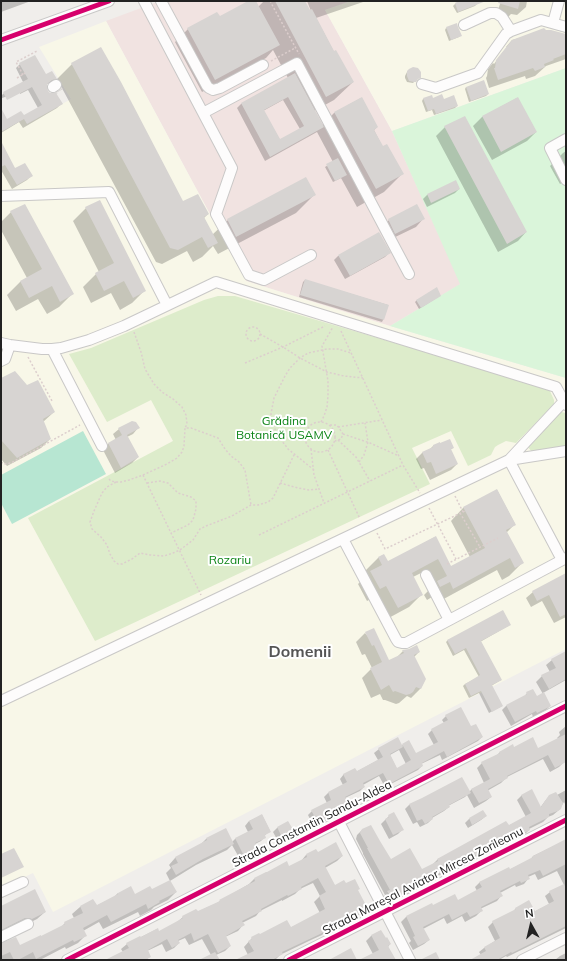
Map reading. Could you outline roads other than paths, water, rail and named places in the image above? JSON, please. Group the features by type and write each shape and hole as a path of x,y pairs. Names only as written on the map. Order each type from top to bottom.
{"street":[{"path":"1,40 108,1"},
{"path":"144,1 232,168 216,214 249,275 264,280 311,255"},
{"path":"161,1 209,88 213,90 220,88 263,65"},
{"path":"553,23 558,1"},
{"path":"464,25 490,13 496,13 502,17 511,31"},
{"path":"422,84 436,88 478,73 506,34 511,31 538,21 544,21 566,27"},
{"path":"203,113 296,63 409,274"},
{"path":"566,140 550,148 566,180"},
{"path":"1,196 109,192 167,305"},
{"path":"1,361 5,359 5,344 52,349 89,340 130,323 216,282 556,387 565,402 509,460"},
{"path":"52,349 102,446"},
{"path":"1,701 509,460 566,451"},
{"path":"343,539 396,639 398,642 406,643 564,559 509,460"},
{"path":"426,575 449,620"},
{"name":"Strada Constantin Sandu-Aldea","path":"66,960 566,706"},
{"name":"Strada Mareșal Aviator Mircea Zorileanu","path":"289,960 566,820"},
{"path":"339,822 410,960"},
{"path":"1,892 23,882"},
{"path":"1,937 28,924"},
{"path":"522,960 566,938"}],"district":[{"name":"Domenii","path":"300,652"}],"park label":[{"name":"Grădina Botanică USAMV","path":"284,428"},
{"name":"Rozariu","path":"230,560"}]}
